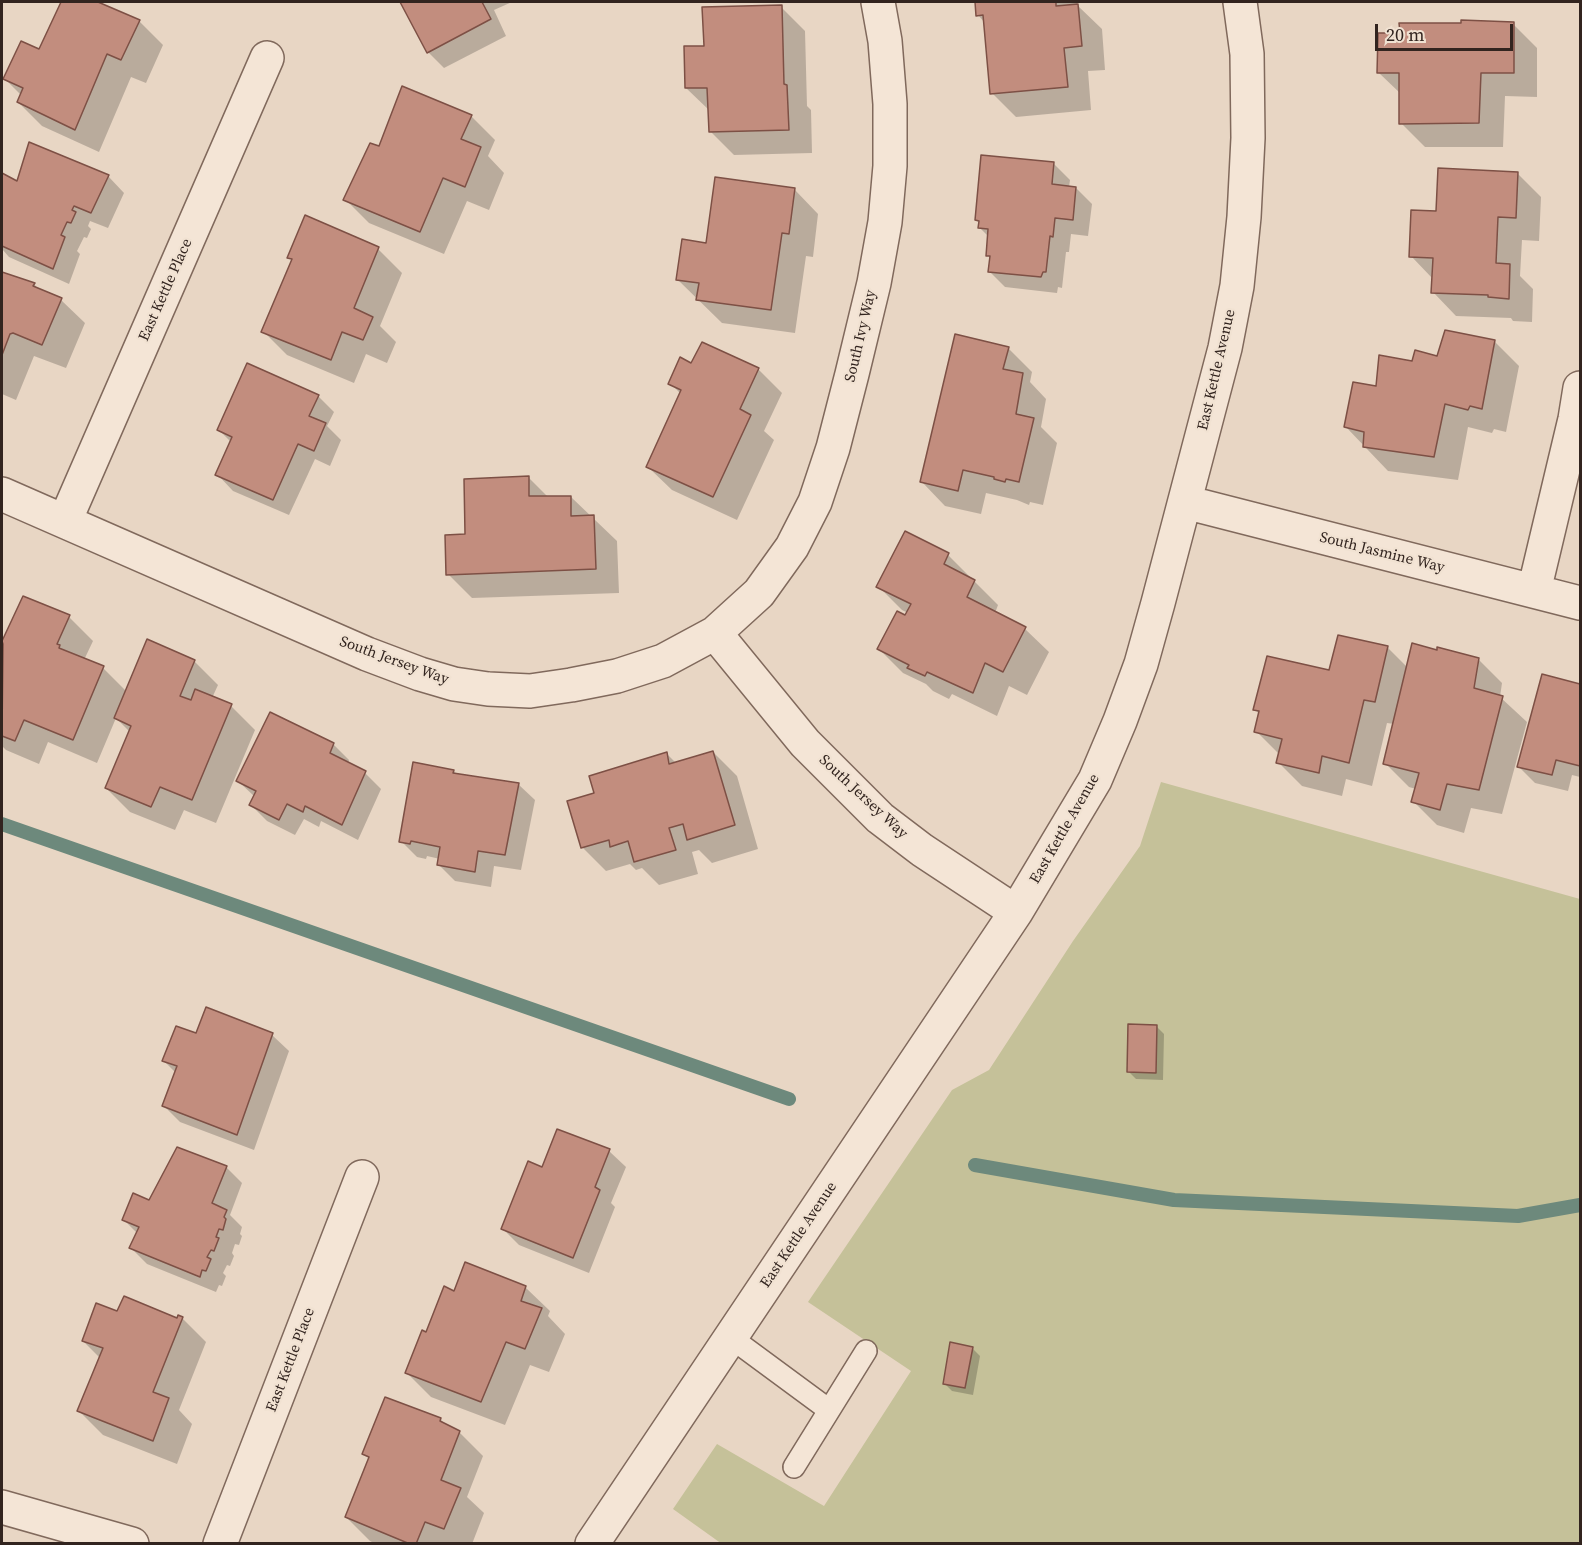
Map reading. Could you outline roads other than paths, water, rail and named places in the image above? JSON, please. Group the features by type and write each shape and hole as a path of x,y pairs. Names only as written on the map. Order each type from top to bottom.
{"street":[{"name":"South Ivy Way","path":"715,633 759,593 792,547 815,502 852,374 885,222 890,166 890,104 879,2"},
{"name":"East Kettle Avenue","path":"592,1544 1017,912 1095,780 1120,721 1141,664 1185,502 1225,348 1237,286 1248,138 1246,54 1240,2"},
{"name":"East Kettle Place","path":"65,521 267,58"},
{"path":"1534,591 1581,388"},
{"name":"South Jersey Way","path":"2,494 366,654 454,684 488,689 530,691 571,686 617,676 663,661 715,633 805,743 880,818 922,850 1017,912"},
{"name":"South Jasmine Way","path":"1185,502 1581,603"},
{"name":"East Kettle Place","path":"220,1544 362,1177"},
{"path":"2,1507 132,1544"}],"lane":[{"path":"730,1337 830,1410"},
{"path":"794,1467 866,1351"}],"waterway":[{"path":"2,824 789,1099"},
{"path":"975,1165 1174,1200 1518,1216 1580,1205"}]}
